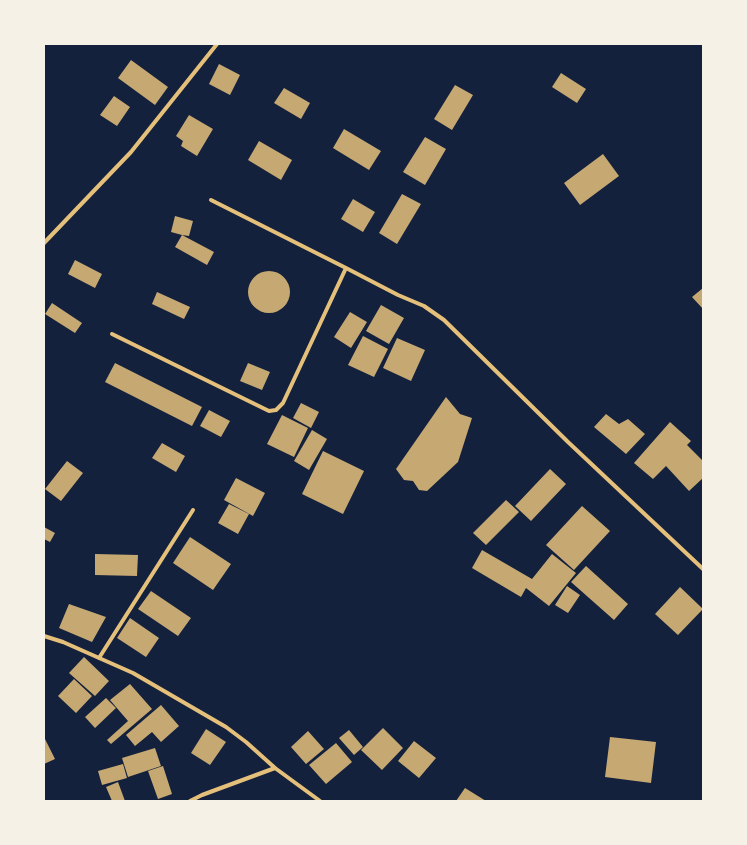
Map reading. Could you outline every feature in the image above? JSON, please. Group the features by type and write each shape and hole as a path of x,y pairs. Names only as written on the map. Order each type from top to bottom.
{"street":[{"path":"44,243 131,152 217,44"},
{"path":"211,200 398,295 424,306 444,320 546,420 703,569"},
{"path":"112,334 269,411 276,410 283,403 346,268"},
{"path":"99,658 193,510"},
{"path":"44,636 63,642 133,673 226,727 246,742 274,768 320,801"},
{"path":"190,801 274,768"}],"building":[{"path":"131,60 168,87 155,105 118,78"},
{"path":"219,64 240,75 230,95 209,84"},
{"path":"561,73 586,89 577,103 552,87"},
{"path":"455,85 473,95 452,130 434,119"},
{"path":"284,88 310,103 301,119 274,103"},
{"path":"114,96 130,107 117,126 100,115"},
{"path":"189,115 213,129 197,156 181,146 183,141 176,136"},
{"path":"344,129 381,151 369,170 333,148"},
{"path":"425,137 446,149 425,185 403,172"},
{"path":"259,141 292,160 281,180 248,160"},
{"path":"603,154 619,176 580,205 564,183"},
{"path":"402,194 421,204 397,244 379,233"},
{"path":"353,199 375,212 363,232 341,219"},
{"path":"175,216 193,221 189,236 171,232"},
{"path":"182,235 214,252 207,265 175,247"},
{"path":"75,260 102,274 95,288 68,274"},
{"path":"265,271 273,271 281,274 287,280 290,292 287,304 281,310 273,313 265,313 257,310 251,304 248,296 248,288 251,280 257,274"},
{"path":"703,288 703,309 692,297"},
{"path":"157,292 190,307 184,319 152,304"},
{"path":"52,303 82,323 75,333 45,314"},
{"path":"381,305 404,318 389,344 366,331"},
{"path":"350,312 367,322 351,348 334,337"},
{"path":"363,336 388,349 374,377 348,365"},
{"path":"397,338 425,350 411,381 383,368"},
{"path":"115,363 202,407 192,426 105,382"},
{"path":"248,363 270,372 262,390 240,381"},
{"path":"446,397 460,414 472,418 458,462 427,491 419,490 413,481 404,480 396,469"},
{"path":"301,403 319,412 311,428 293,418"},
{"path":"209,410 230,421 221,437 200,426"},
{"path":"606,414 619,424 628,419 645,434 626,454 594,427"},
{"path":"282,415 308,428 294,457 267,444"},
{"path":"670,422 691,441 687,445 703,461 703,478 689,491 666,466 653,479 634,463"},
{"path":"312,430 327,439 309,470 294,461"},
{"path":"162,443 185,456 176,472 152,458"},
{"path":"323,451 364,471 343,514 302,494"},
{"path":"67,461 83,473 61,501 45,489"},
{"path":"550,469 566,484 531,521 515,506"},
{"path":"236,478 265,493 253,516 224,500"},
{"path":"506,500 519,512 486,545 473,533"},
{"path":"229,504 249,514 238,534 218,523"},
{"path":"582,506 610,531 574,570 546,545"},
{"path":"44,527 55,533 50,542 44,539"},
{"path":"190,537 231,564 213,590 173,563"},
{"path":"482,550 532,579 552,554 576,573 549,606 526,588 521,597 472,568"},
{"path":"95,554 138,555 137,576 95,575"},
{"path":"586,566 628,604 614,620 571,582"},
{"path":"567,586 580,595 568,613 555,605"},
{"path":"680,587 703,609 678,635 655,614"},
{"path":"151,591 191,618 178,636 138,609"},
{"path":"69,604 106,617 92,642 59,628"},
{"path":"130,618 159,638 146,657 117,638"},
{"path":"84,657 109,681 95,696 69,673"},
{"path":"74,679 92,696 76,713 58,696"},
{"path":"130,684 152,709 111,744 107,740 128,721 110,700"},
{"path":"106,698 116,708 95,728 85,717"},
{"path":"161,705 179,726 161,742 152,732 135,746 126,735"},
{"path":"383,728 403,748 382,770 361,750"},
{"path":"206,729 226,742 210,765 191,753"},
{"path":"349,730 363,747 354,755 339,738"},
{"path":"308,731 324,749 306,764 291,747"},
{"path":"44,737 55,759 44,764"},
{"path":"610,737 656,742 651,783 605,777"},
{"path":"414,741 436,758 419,778 398,761"},
{"path":"336,743 352,762 326,784 309,765"},
{"path":"155,748 161,766 128,777 122,758"},
{"path":"123,764 127,778 102,785 98,771"},
{"path":"163,766 172,794 158,799 148,771"},
{"path":"118,782 125,801 112,801 106,787"},
{"path":"465,788 486,801 456,801"}]}
